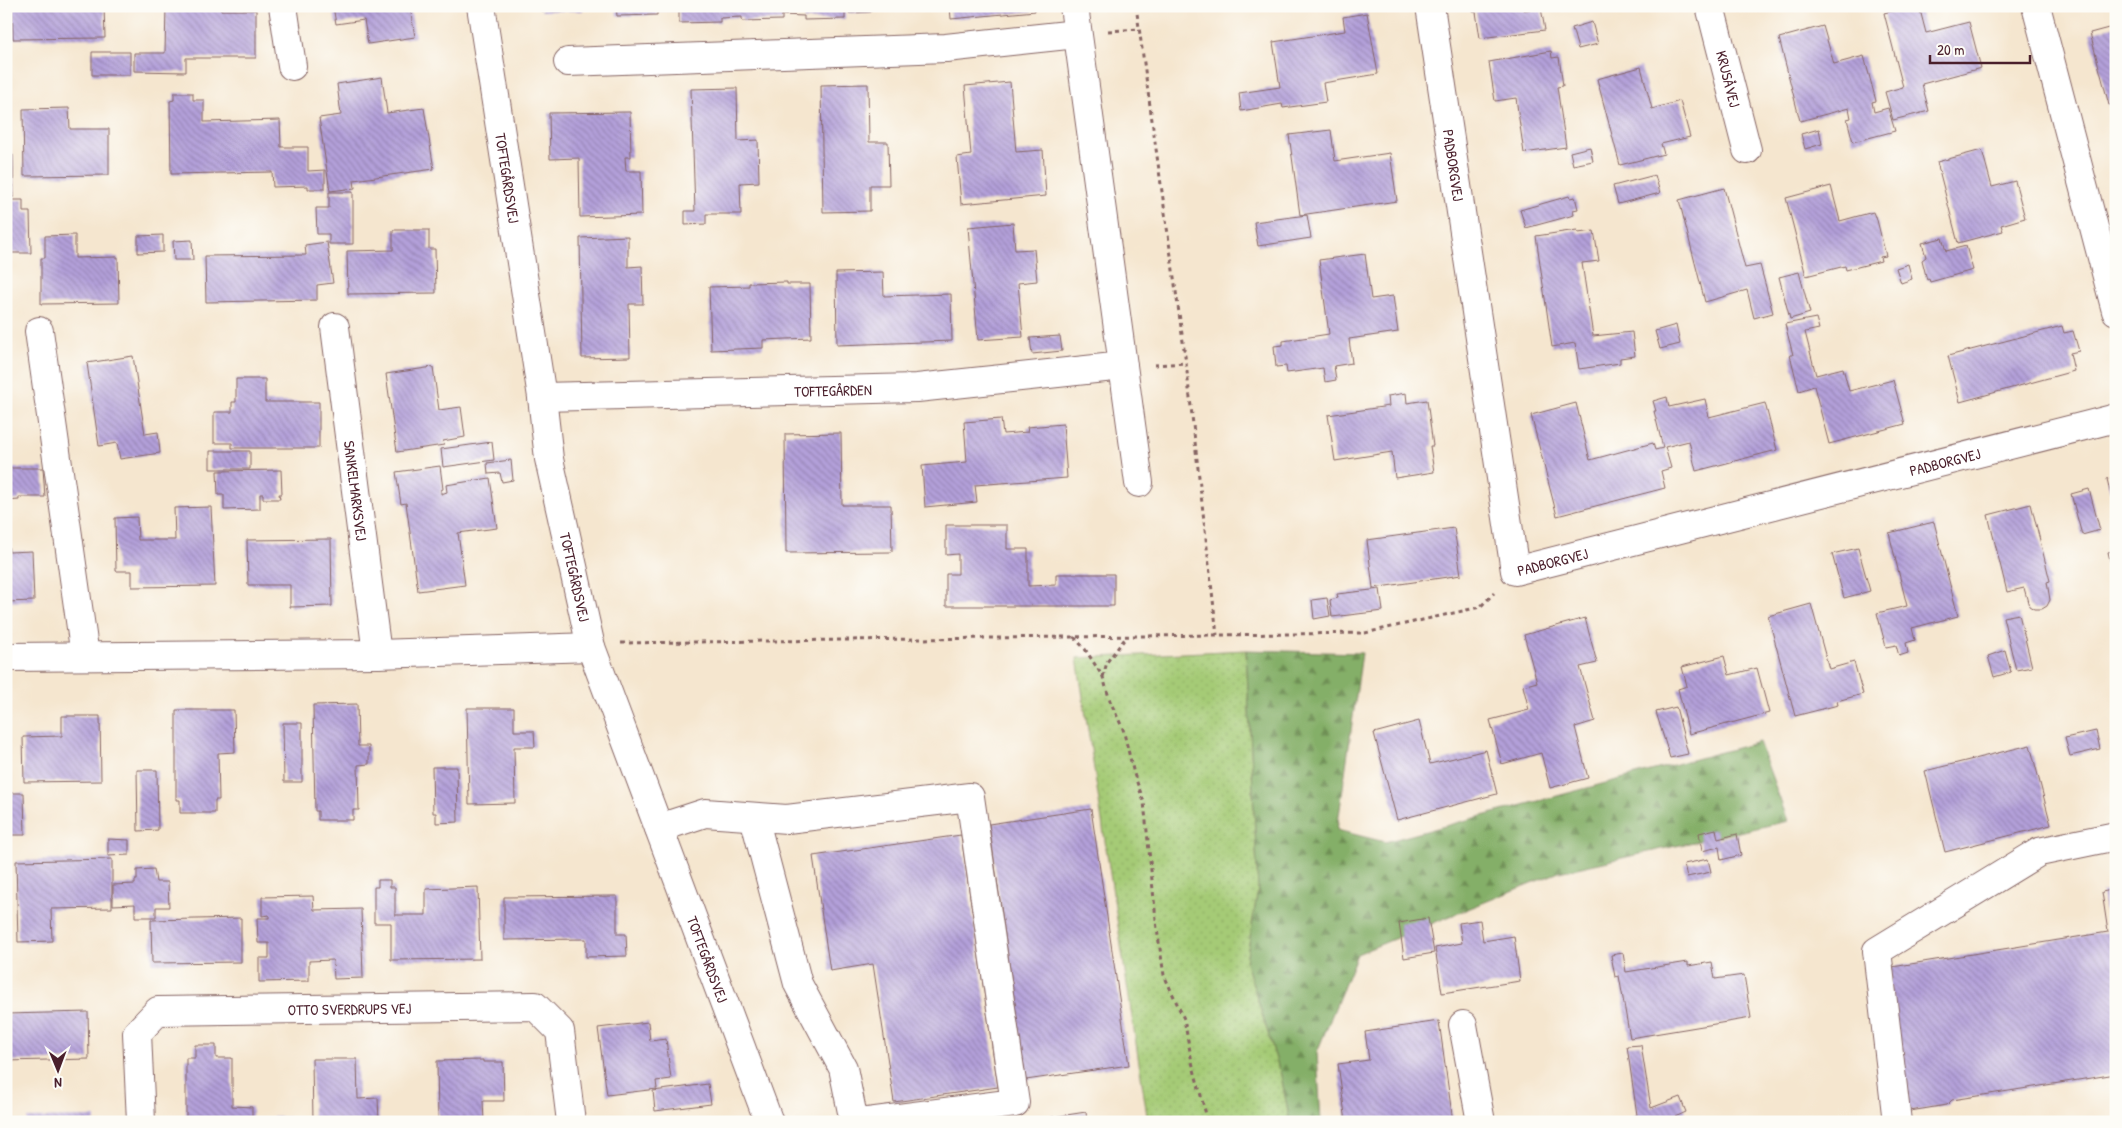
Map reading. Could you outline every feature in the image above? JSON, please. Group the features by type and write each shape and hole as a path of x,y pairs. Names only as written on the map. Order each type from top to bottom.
{"street":[{"path":"283,6 292,66"},
{"name":"TOFTEGÅRDSVEJ","path":"481,6 542,398 549,460 591,647 769,1122"},
{"path":"1074,6 1139,483"},
{"name":"PADBORGVEJ","path":"1430,6 1515,571 2116,418"},
{"name":"KRUSÅVEJ","path":"1710,6 1747,150"},
{"path":"2036,6 2116,311"},
{"path":"568,62 946,48 1077,34"},
{"name":"SANKELMARKSVEJ","path":"335,327 377,654"},
{"path":"39,331 86,656"},
{"name":"TOFTEGÅRDEN","path":"542,398 917,388 1123,366"},
{"path":"6,657 377,654 591,647"},
{"path":"659,828 705,814 787,819 970,797 1015,1103 868,1122"},
{"path":"754,816 798,984 843,1068 854,1122"},
{"path":"1897,1122 1877,951 2039,852 2116,836"},
{"name":"OTTO SVERDRUPS VEJ","path":"141,1122 137,1033 158,1010 535,1006 560,1031 572,1122"},
{"path":"1463,1025 1481,1122"}],"path":[{"path":"1136,6 1186,364 1217,635"},
{"path":"591,647 634,642 1365,633 1480,608 1515,571"},
{"path":"1074,636 1103,677 1110,701 1123,729 1134,774 1144,802 1157,929 1164,975 1184,1019 1192,1062 1208,1122"},
{"path":"1103,677 1107,662 1127,636"}],"green space":[{"path":"1246,650 1258,889 1246,962 1281,1075 1290,1122 1148,1122 1077,658"},
{"path":"1246,650 1362,653 1337,830 1385,842 1759,742 1788,821 1559,872 1357,954 1317,1052 1321,1122 1290,1122 1281,1075 1246,962 1258,889"}],"building":[{"path":"12,6 104,6 105,38 13,39"},
{"path":"166,6 221,6 221,10 256,10 256,58 186,58 186,72 134,71 134,53 165,53"},
{"path":"333,6 379,6 380,11 410,7 415,37 368,44 364,20 336,24"},
{"path":"541,6 583,6 583,11 541,11"},
{"path":"616,6 845,6 845,19 804,20 804,16 782,15 782,20 742,21 742,17 720,18 720,22 679,23 679,11 657,11 657,15 617,16"},
{"path":"848,6 871,6 871,12 849,13"},
{"path":"950,6 1034,6 1035,11 951,19"},
{"path":"1472,6 1523,6 1524,10 1541,8 1545,30 1480,38 1476,12 1473,12"},
{"path":"1910,6 1919,6 1926,33 1969,22 1981,68 1922,84 1929,111 1893,120 1885,92 1903,87 1884,13"},
{"path":"1367,13 1378,74 1323,83 1326,102 1283,108 1282,104 1241,111 1239,93 1280,87 1273,42 1345,31 1343,17"},
{"path":"1592,22 1598,44 1578,49 1572,28"},
{"path":"1823,26 1834,64 1864,56 1876,101 1872,102 1874,112 1888,108 1895,131 1853,142 1847,119 1851,118 1849,108 1800,121 1779,38"},
{"path":"2116,26 2116,103 2109,105 2090,33"},
{"path":"1551,51 1552,58 1559,57 1563,86 1557,87 1566,147 1524,153 1516,98 1495,101 1489,62"},
{"path":"92,52 130,52 130,75 92,75"},
{"path":"1641,67 1652,109 1680,101 1690,137 1661,144 1664,154 1620,165 1597,79"},
{"path":"382,77 387,113 424,108 434,169 354,180 355,188 330,191 319,118 341,115 337,84"},
{"path":"1010,82 1016,152 1043,150 1046,196 961,204 957,157 971,155 965,86"},
{"path":"868,84 869,142 888,142 889,185 870,185 870,211 823,212 821,85"},
{"path":"737,88 738,141 758,140 759,182 740,183 741,214 706,214 706,224 685,225 685,211 695,211 691,89"},
{"path":"174,93 193,93 193,100 204,100 204,122 280,120 281,147 308,147 308,171 325,170 325,189 308,189 308,186 273,187 272,172 171,174 170,101 174,100"},
{"path":"69,108 70,129 109,129 109,175 24,176 23,109"},
{"path":"630,112 631,157 625,157 626,171 641,171 642,215 580,217 579,158 550,159 549,113"},
{"path":"1819,129 1822,144 1805,149 1801,134"},
{"path":"1331,130 1335,161 1390,153 1397,201 1300,215 1289,135"},
{"path":"1590,147 1593,161 1573,165 1570,152"},
{"path":"1982,150 1992,187 2015,181 2025,218 2001,225 2003,231 1958,243 1937,162"},
{"path":"13,155 14,197 6,197 6,156"},
{"path":"1655,175 1660,193 1618,204 1613,186"},
{"path":"1831,186 1840,221 1873,212 1876,216 1886,256 1880,257 1881,261 1846,270 1845,266 1806,276 1786,198"},
{"path":"1724,188 1745,268 1760,265 1773,313 1754,318 1747,290 1705,302 1679,200"},
{"path":"329,192 353,192 353,244 329,244 329,234 317,234 316,208 329,208"},
{"path":"1569,196 1570,198 1575,197 1578,209 1573,210 1574,215 1526,228 1520,210"},
{"path":"6,200 23,200 23,212 30,212 31,253 10,253 6,226"},
{"path":"1307,215 1311,238 1258,246 1254,222"},
{"path":"1013,223 1015,250 1034,249 1037,281 1018,283 1023,337 978,340 968,227"},
{"path":"393,230 429,230 429,249 435,249 436,293 348,294 347,251 393,250"},
{"path":"1577,230 1578,233 1594,231 1599,261 1582,263 1593,336 1632,332 1635,356 1620,358 1620,363 1579,369 1575,343 1552,347 1536,236"},
{"path":"75,235 75,258 118,257 119,303 41,304 41,258 45,258 45,236"},
{"path":"163,235 163,252 138,253 138,236"},
{"path":"628,236 628,267 642,266 643,304 629,304 630,357 582,358 580,238"},
{"path":"1942,238 1946,251 1966,246 1973,270 1930,282 1929,279 1927,280 1922,260 1926,257 1922,243"},
{"path":"192,240 193,260 174,260 173,241"},
{"path":"327,242 333,283 317,285 317,300 206,302 205,256 306,255 305,245"},
{"path":"1365,254 1371,299 1393,296 1398,332 1349,339 1352,363 1334,366 1336,380 1325,382 1323,368 1287,373 1286,366 1276,367 1274,346 1283,345 1283,341 1329,334 1319,260"},
{"path":"1908,264 1912,279 1901,283 1896,268"},
{"path":"883,272 884,296 951,294 952,341 837,345 836,273"},
{"path":"1799,272 1810,313 1790,319 1779,277"},
{"path":"787,282 787,284 810,284 811,338 763,340 763,348 711,350 709,287 749,286 749,283"},
{"path":"1816,318 1819,329 1805,332 1816,375 1843,368 1849,391 1893,380 1905,424 1829,444 1814,386 1799,391 1785,324"},
{"path":"1676,325 1680,344 1660,349 1655,331"},
{"path":"2062,326 2064,333 2073,331 2079,351 2070,353 2074,371 1960,402 1948,356"},
{"path":"1060,336 1062,351 1032,354 1030,338"},
{"path":"133,356 145,434 158,432 160,453 120,459 117,443 99,446 87,363"},
{"path":"433,367 439,410 461,407 465,437 443,441 444,445 397,452 386,374"},
{"path":"236,379 265,379 265,402 319,402 319,448 232,448 232,443 214,443 214,412 232,412 232,402 236,402"},
{"path":"1406,393 1407,403 1427,400 1433,446 1430,446 1434,472 1395,478 1392,452 1335,461 1328,415 1389,406 1388,396"},
{"path":"1667,397 1669,407 1705,399 1709,417 1765,403 1777,450 1696,471 1689,441 1665,447 1671,468 1661,471 1665,488 1557,516 1531,415 1576,403 1590,460 1653,443 1655,450 1663,448 1653,401"},
{"path":"1001,419 1003,434 1028,432 1027,427 1063,424 1067,478 975,485 977,502 925,507 922,466 967,462 964,422"},
{"path":"841,433 842,505 891,505 892,552 786,553 785,434"},
{"path":"492,442 494,460 443,467 441,449"},
{"path":"210,451 250,451 250,469 210,469"},
{"path":"511,460 513,480 502,482 500,473 488,474 487,463"},
{"path":"440,466 443,489 441,494 447,492 446,485 490,478 497,528 458,533 465,585 418,591 406,503 401,504 396,472"},
{"path":"10,468 43,468 45,497 19,497 19,500 6,501 6,472 10,472"},
{"path":"281,470 282,494 279,494 280,499 263,499 263,494 260,494 260,509 224,510 224,495 218,495 217,471"},
{"path":"2116,477 2116,512 2115,512 2107,479"},
{"path":"2089,489 2100,530 2082,535 2071,494"},
{"path":"2031,504 2050,581 2047,582 2050,600 2047,606 2042,609 2034,609 2029,606 2024,588 2007,592 1988,515"},
{"path":"211,507 215,586 132,587 132,571 116,571 115,518 137,517 138,540 175,540 174,508"},
{"path":"1934,522 1958,616 1912,628 1915,640 1906,643 1908,653 1899,656 1896,645 1886,647 1877,613 1907,606 1889,533"},
{"path":"946,525 1007,525 1007,549 1028,549 1028,586 1056,585 1056,574 1114,574 1114,606 946,606 946,574 958,574 958,554 946,555"},
{"path":"1454,528 1461,575 1373,588 1367,540"},
{"path":"331,539 332,606 290,607 290,585 248,585 247,540"},
{"path":"6,540 8,540 9,552 32,551 34,601 6,602"},
{"path":"1858,548 1870,591 1844,598 1832,554"},
{"path":"2116,550 2116,580 2115,580 2108,552"},
{"path":"1380,589 1383,611 1332,617 1330,600 1338,598 1337,594"},
{"path":"1327,598 1330,616 1314,619 1312,600"},
{"path":"1811,604 1829,669 1854,662 1863,694 1837,701 1838,705 1795,716 1768,616"},
{"path":"2019,614 2032,667 2016,670 2003,617"},
{"path":"1585,618 1597,663 1580,667 1595,721 1575,727 1588,778 1550,788 1541,753 1502,764 1490,720 1529,710 1523,686 1537,682 1524,635"},
{"path":"2005,650 2011,672 1994,677 1988,656"},
{"path":"1724,656 1729,675 1757,668 1769,713 1689,734 1678,689 1687,686 1682,667"},
{"path":"357,704 358,746 369,746 369,764 358,765 359,810 353,810 353,820 318,820 318,811 315,811 313,705"},
{"path":"1676,707 1688,754 1670,758 1656,712"},
{"path":"467,708 514,708 514,731 534,731 535,747 514,747 515,803 469,804"},
{"path":"176,710 234,710 235,752 218,753 219,800 215,800 215,813 180,813 180,800 176,800"},
{"path":"62,716 100,716 101,781 24,782 23,737 62,736"},
{"path":"1419,721 1430,764 1486,750 1497,794 1397,820 1374,733"},
{"path":"283,723 302,723 302,782 284,782"},
{"path":"2096,731 2100,749 2070,756 2065,738"},
{"path":"2030,745 2051,825 1945,852 1925,771"},
{"path":"432,767 457,767 458,822 436,823 436,813 433,813"},
{"path":"137,770 157,770 158,830 138,831"},
{"path":"6,793 24,793 25,835 6,835"},
{"path":"1091,809 1129,1065 1026,1080 989,824"},
{"path":"1716,829 1718,839 1737,834 1741,855 1721,860 1719,847 1702,851 1699,833"},
{"path":"961,835 998,1087 894,1102 873,964 830,971 813,856"},
{"path":"108,839 129,840 129,855 108,856"},
{"path":"112,859 112,908 51,909 52,941 18,942 16,861"},
{"path":"1708,859 1711,872 1687,877 1684,864"},
{"path":"154,869 156,882 168,882 169,907 156,907 156,917 135,917 135,904 113,905 113,885 135,884 137,870"},
{"path":"378,880 390,880 390,887 395,887 395,915 426,915 426,889 478,887 480,959 391,960 391,923 374,923 374,887 378,887"},
{"path":"2116,889 2116,1074 1952,1100 1947,1105 1910,1111 1904,1107 1886,968 2108,932 2102,892"},
{"path":"313,896 314,910 361,909 363,978 334,979 333,960 309,961 309,981 259,982 259,958 269,958 269,943 258,943 257,918 269,918 269,915 262,916 262,897"},
{"path":"617,896 617,934 626,934 627,956 586,957 586,939 504,940 504,897"},
{"path":"241,918 241,962 152,963 151,920"},
{"path":"1428,918 1434,953 1404,958 1399,923"},
{"path":"1480,920 1483,941 1514,936 1520,981 1442,993 1435,948 1462,943 1459,923"},
{"path":"1623,953 1626,972 1688,962 1688,966 1712,962 1715,979 1744,975 1751,1018 1630,1038 1619,976 1615,977 1611,955"},
{"path":"88,1012 89,1059 6,1061 6,1014"},
{"path":"1439,1021 1453,1122 1346,1122 1338,1064 1369,1060 1365,1032"},
{"path":"648,1022 650,1041 666,1039 671,1079 656,1081 657,1089 607,1095 598,1028"},
{"path":"195,1045 216,1045 216,1058 232,1058 232,1106 252,1107 252,1122 186,1122 186,1058 195,1058"},
{"path":"1641,1045 1651,1108 1680,1097 1686,1112 1664,1122 1636,1122 1634,1117 1637,1115 1627,1046"},
{"path":"312,1059 357,1059 358,1099 378,1098 379,1122 313,1122"},
{"path":"483,1060 483,1062 503,1062 504,1101 483,1101 484,1122 438,1122 437,1061"},
{"path":"708,1084 711,1104 655,1111 653,1091"},
{"path":"1086,1112 1087,1122 1027,1122 1027,1121"},
{"path":"95,1117 95,1122 27,1122 27,1118"},
{"path":"273,1117 289,1117 289,1122 273,1122"}]}
